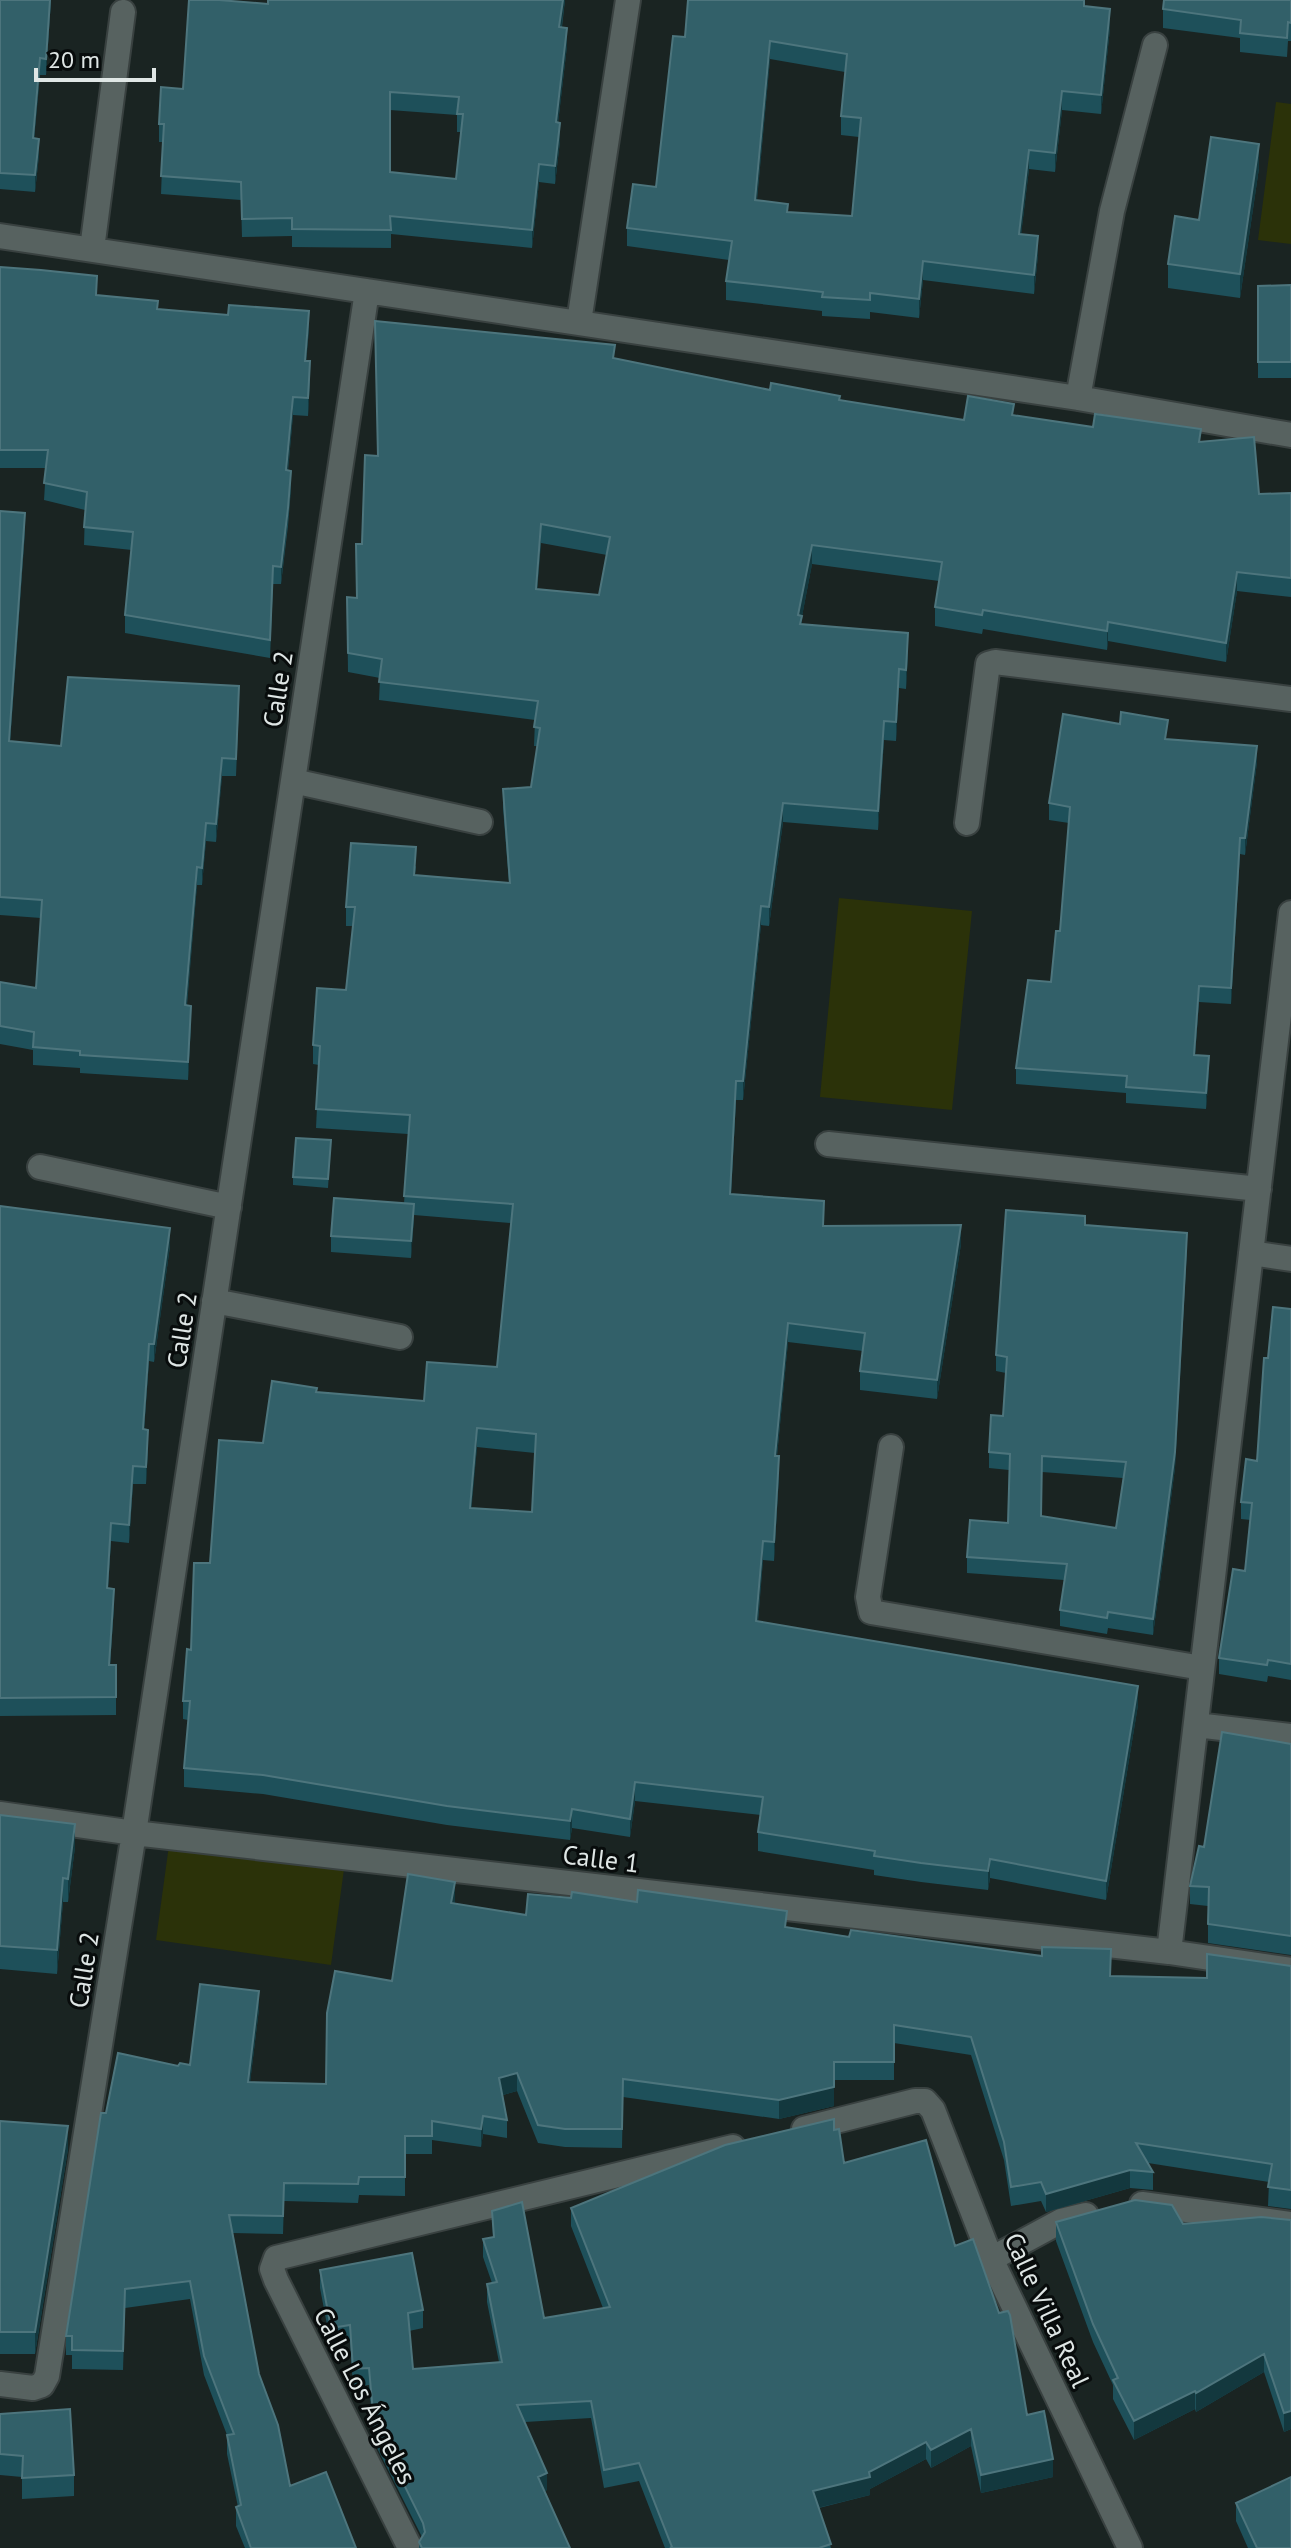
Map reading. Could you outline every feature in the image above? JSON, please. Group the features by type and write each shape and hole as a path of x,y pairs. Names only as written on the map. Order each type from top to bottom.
{"street":[{"path":"579,322 628,0"},
{"path":"92,249 123,12"},
{"path":"1078,398 1112,211 1155,45"},
{"path":"0,236 1078,398 1291,435"},
{"name":"Calle 2","path":"0,2384 33,2388 42,2385 47,2376 134,1833 367,291"},
{"path":"967,823 985,670 995,662 1291,699"},
{"path":"293,781 480,822"},
{"path":"1169,1952 1291,913"},
{"path":"828,1144 1259,1189"},
{"path":"40,1167 229,1207"},
{"path":"1251,1253 1291,1259"},
{"path":"214,1301 400,1337"},
{"path":"891,1447 868,1597 871,1612 1202,1668"},
{"path":"1196,1725 1291,1736"},
{"name":"Calle 1","path":"0,1814 134,1833 1169,1952 1291,1970"},
{"name":"Calle Villa Real","path":"272,2269 276,2258 285,2254 360,2240 925,2101 933,2110 991,2259 1130,2548"},
{"path":"991,2259 1061,2221 1134,2203 1291,2224"},
{"name":"Calle Los Ángeles","path":"272,2269 410,2548"}],"green space":[{"path":"1276,102 1291,104 1291,244 1258,240"},
{"path":"839,898 972,911 952,1110 820,1097"},
{"path":"169,1845 344,1869 331,1965 156,1940"}],"building":[{"path":"0,0 50,0 46,59 40,58 33,138 39,139 35,175 0,173"},
{"path":"189,0 268,4 268,0 563,0 559,27 567,28 556,122 560,123 555,166 539,164 532,230 390,216 391,230 292,229 292,218 242,219 241,182 161,176 164,124 159,124 161,87 183,89","holes":["390,92 459,97 457,114 463,114 456,179 390,172"]},
{"path":"688,0 1084,0 1084,6 1110,9 1101,95 1062,91 1055,153 1029,150 1019,234 1038,236 1034,275 923,261 919,299 870,293 870,300 822,297 823,292 726,281 732,241 627,228 633,184 656,187 673,36 685,37","holes":["770,41 847,54 841,116 861,118 852,216 787,212 788,204 755,200"]},
{"path":"1164,0 1291,0 1291,23 1288,22 1287,38 1240,33 1241,20 1163,9"},
{"path":"1211,137 1259,144 1240,274 1168,264 1175,216 1199,220"},
{"path":"0,267 97,276 96,295 158,301 157,309 228,315 229,305 309,311 305,361 310,361 308,398 293,397 286,470 291,471 288,508 281,567 273,566 270,640 125,615 133,532 84,527 87,492 44,483 48,450 0,450"},
{"path":"1291,285 1291,362 1258,362 1258,286"},
{"path":"375,321 615,345 613,358 770,390 771,383 840,396 839,400 964,420 968,396 1014,404 1012,415 1093,427 1095,414 1201,429 1199,442 1254,437 1259,494 1291,493 1291,578 1237,572 1226,643 1108,622 1107,631 983,610 982,615 935,607 942,562 812,545 798,615 802,616 800,624 908,633 906,670 899,669 896,722 884,721 878,811 783,803 769,907 761,906 743,1081 736,1081 730,1194 824,1201 823,1226 961,1225 937,1380 860,1371 865,1333 788,1323 775,1456 779,1456 774,1542 763,1541 756,1621 1138,1686 1106,1881 990,1859 988,1871 921,1863 874,1856 875,1851 758,1832 763,1797 635,1782 630,1819 572,1809 570,1821 447,1806 263,1775 184,1768 190,1701 183,1701 187,1649 191,1650 194,1563 210,1563 219,1440 263,1443 272,1381 317,1388 316,1392 424,1401 427,1362 497,1367 513,1204 404,1196 410,1115 316,1109 320,1046 313,1045 317,988 346,990 355,907 346,907 351,843 416,847 414,875 510,883 503,789 531,787 540,728 534,727 538,701 379,682 382,659 348,653 347,597 357,598 356,544 362,544 365,455 378,456","holes":["541,524 610,537 599,595 536,589","477,1428 536,1434 532,1512 470,1508"]},
{"path":"0,511 25,513 9,741 61,746 68,677 239,686 236,759 222,758 216,824 206,823 202,868 197,867 185,1005 191,1006 188,1062 80,1055 80,1051 33,1047 34,1032 0,1026 0,982 36,988 42,900 0,897"},
{"path":"1121,712 1168,720 1165,739 1257,746 1245,838 1240,838 1231,988 1199,986 1194,1055 1209,1056 1206,1093 1126,1087 1127,1076 1016,1068 1028,980 1051,982 1056,931 1060,931 1070,807 1049,803 1063,714 1120,724"},
{"path":"296,1138 331,1140 328,1179 293,1177"},
{"path":"334,1198 414,1204 411,1241 331,1236"},
{"path":"0,1206 170,1228 154,1344 149,1344 143,1429 148,1430 146,1467 133,1466 129,1525 111,1523 107,1588 114,1589 109,1665 116,1665 116,1697 0,1698"},
{"path":"1006,1210 1085,1216 1085,1225 1187,1233 1175,1452 1153,1619 1108,1612 1107,1618 1060,1610 1067,1564 967,1557 970,1520 1008,1523 1010,1454 989,1452 991,1415 1003,1416 1007,1357 996,1355","holes":["1042,1456 1126,1462 1116,1528 1041,1516"]},
{"path":"1273,1307 1291,1309 1291,1664 1268,1660 1267,1665 1219,1658 1233,1569 1245,1571 1252,1503 1241,1502 1246,1459 1257,1461 1264,1358 1268,1358"},
{"path":"1222,1732 1291,1744 1291,1936 1208,1924 1209,1887 1190,1886 1199,1846 1204,1847"},
{"path":"0,1815 75,1824 68,1879 63,1878 57,1950 0,1946"},
{"path":"408,1874 455,1882 451,1903 526,1915 528,1894 571,1898 572,1892 637,1902 638,1890 787,1911 785,1927 849,1937 851,1930 1042,1956 1042,1947 1111,1949 1110,1976 1207,1978 1207,1954 1291,1966 1291,2190 1268,2187 1272,2164 1136,2143 1153,2172 1130,2170 1046,2194 1041,2182 1011,2187 1004,2142 971,2037 894,2025 894,2062 834,2062 834,2087 779,2100 623,2079 622,2129 565,2129 538,2125 517,2073 499,2078 507,2120 483,2116 481,2129 432,2121 432,2136 405,2136 405,2177 359,2177 358,2184 284,2183 283,2216 229,2215 259,2374 278,2425 290,2486 326,2472 356,2548 251,2548 236,2507 241,2505 227,2435 234,2434 204,2356 190,2281 125,2289 123,2351 72,2350 72,2336 66,2336 101,2113 106,2113 118,2053 178,2066 180,2063 190,2065 200,1984 259,1991 248,2082 326,2084 327,2013 335,1971 392,1981"},
{"path":"834,2119 834,2130 839,2129 844,2163 926,2140 955,2246 973,2239 999,2313 1008,2311 1010,2315 1027,2415 1044,2411 1053,2459 981,2475 971,2429 931,2450 926,2442 869,2472 870,2477 813,2491 831,2544 819,2548 670,2548 639,2463 604,2470 591,2401 517,2405 547,2473 538,2477 570,2548 422,2548 419,2542 425,2532 423,2523 374,2424 369,2368 353,2369 350,2325 331,2328 320,2270 412,2253 423,2310 408,2313 413,2369 502,2362 487,2284 497,2282 483,2239 494,2237 492,2211 522,2202 544,2318 610,2307 571,2208 725,2145"},
{"path":"0,2121 68,2126 35,2332 0,2332"},
{"path":"1135,2200 1172,2205 1183,2224 1261,2217 1291,2220 1291,2411 1284,2413 1264,2354 1196,2393 1134,2421 1113,2380 1118,2378 1093,2324 1056,2222"},
{"path":"70,2409 74,2475 22,2478 23,2456 0,2454 0,2414"},
{"path":"1291,2477 1291,2548 1257,2548 1236,2503"}]}
